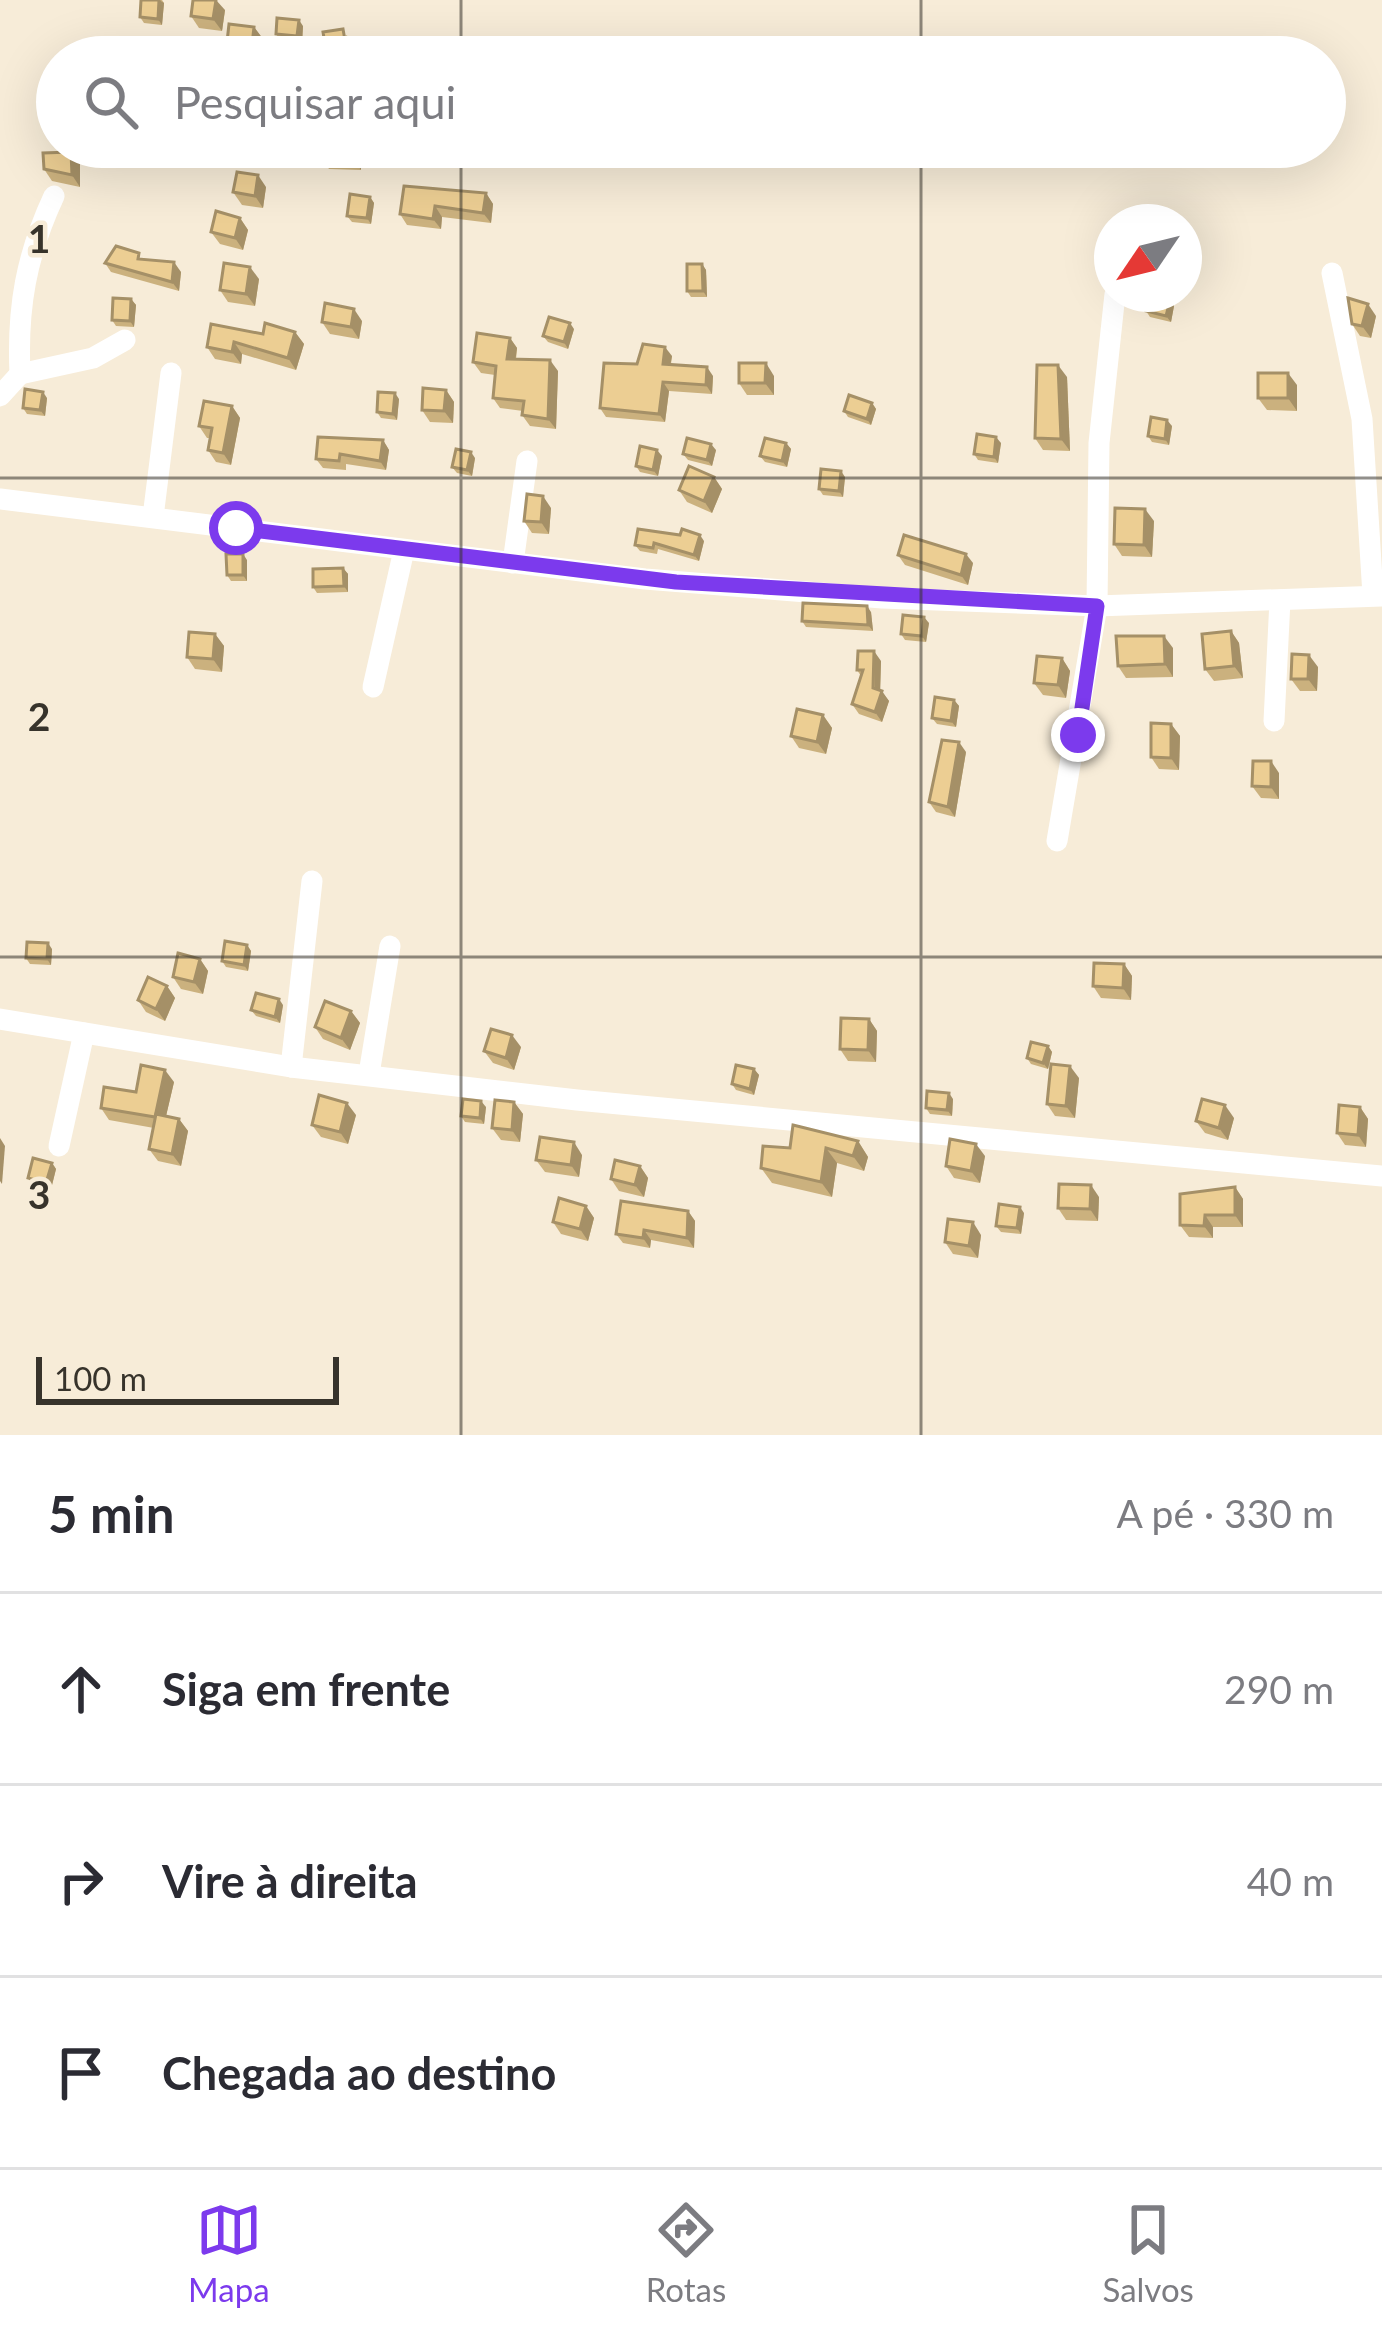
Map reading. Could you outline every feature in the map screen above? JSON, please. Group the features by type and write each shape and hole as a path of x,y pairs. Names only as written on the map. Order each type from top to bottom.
{"street":[{"path":"20,374 19,300 33,241 54,196"},
{"path":"0,499 764,589 1097,606 1378,596 1372,419 1332,272"},
{"path":"1057,842 1097,606 1099,443 1113,312"},
{"path":"0,396 20,374 93,358 125,340"},
{"path":"153,518 171,373"},
{"path":"513,563 526,461"},
{"path":"373,687 404,550"},
{"path":"1274,721 1280,600"},
{"path":"291,1067 312,881"},
{"path":"369,1074 390,946"},
{"path":"0,1019 291,1067 577,1100 1382,1176"},
{"path":"59,1145 84,1033"}],"building":[{"path":"141,0 159,0 158,19 140,17"},
{"path":"193,0 216,0 213,19 191,16"},
{"path":"277,18 299,20 297,36 276,34"},
{"path":"229,24 254,27 253,36 228,36"},
{"path":"343,29 344,36 324,36 323,32"},
{"path":"72,168 72,175 44,169"},
{"path":"237,172 258,175 255,196 233,192"},
{"path":"404,186 486,193 483,213 435,206 433,219 400,214"},
{"path":"350,194 370,197 367,218 347,216"},
{"path":"216,211 240,218 235,238 211,232"},
{"path":"116,246 139,253 138,259 174,262 172,282 105,263"},
{"path":"224,263 250,267 246,294 220,290"},
{"path":"687,264 702,264 703,291 687,291"},
{"path":"113,298 131,299 130,321 112,320"},
{"path":"1348,298 1368,304 1362,326 1352,324"},
{"path":"325,303 354,309 351,327 322,322"},
{"path":"549,317 570,323 564,342 543,336"},
{"path":"265,323 295,332 288,358 234,342 232,352 207,347 211,324 263,334"},
{"path":"477,333 510,338 507,359 550,360 548,419 522,415 524,401 493,398 496,366 473,362"},
{"path":"643,344 665,347 663,364 707,367 706,385 663,382 659,414 600,408 604,363 637,364"},
{"path":"739,363 766,363 765,383 739,383"},
{"path":"1037,365 1058,365 1061,439 1035,438"},
{"path":"1258,373 1288,373 1288,398 1258,398"},
{"path":"423,388 446,390 444,411 422,410"},
{"path":"25,389 43,392 40,410 23,408"},
{"path":"378,392 395,393 393,414 377,412"},
{"path":"849,395 872,403 867,419 844,411"},
{"path":"204,401 232,406 223,453 208,450 212,428 199,426"},
{"path":"1151,417 1167,420 1165,439 1148,436"},
{"path":"977,434 996,437 994,457 974,454"},
{"path":"318,437 383,440 380,461 340,454 339,461 316,459"},
{"path":"687,438 711,444 707,460 683,454"},
{"path":"765,438 786,443 782,461 760,456"},
{"path":"640,446 657,450 653,470 636,466"},
{"path":"456,449 471,452 467,470 452,467"},
{"path":"689,466 714,477 704,501 679,490"},
{"path":"821,469 841,471 839,491 819,489"},
{"path":"527,494 543,496 541,522 524,521"},
{"path":"1115,508 1145,509 1144,545 1114,544"},
{"path":"638,529 680,535 682,529 700,535 694,555 654,543 653,548 635,545"},
{"path":"904,535 966,554 961,575 898,555"},
{"path":"226,554 243,554 243,575 227,575"},
{"path":"343,568 344,586 313,587 313,569"},
{"path":"803,603 867,606 868,625 802,621"},
{"path":"903,615 924,617 922,636 901,634"},
{"path":"1231,631 1234,666 1205,669 1202,634"},
{"path":"189,632 215,634 213,659 187,657"},
{"path":"1116,636 1164,636 1165,664 1118,666"},
{"path":"858,651 874,651 873,688 882,691 875,712 852,704 863,670 857,670"},
{"path":"1292,654 1309,655 1308,679 1291,679"},
{"path":"1037,656 1062,658 1058,685 1034,683"},
{"path":"935,697 954,700 951,721 932,718"},
{"path":"797,709 823,715 817,742 791,736"},
{"path":"1151,723 1171,724 1171,758 1151,757"},
{"path":"942,740 959,742 948,807 929,802"},
{"path":"1253,761 1271,761 1271,787 1252,786"},
{"path":"225,941 247,945 244,965 222,961"},
{"path":"27,942 48,943 47,959 26,958"},
{"path":"178,953 200,959 194,982 173,977"},
{"path":"1094,963 1124,964 1123,988 1093,986"},
{"path":"148,977 167,986 156,1009 138,1000"},
{"path":"256,993 279,999 275,1017 251,1010"},
{"path":"325,1001 351,1011 341,1038 315,1027"},
{"path":"841,1018 869,1019 868,1050 840,1049"},
{"path":"491,1029 512,1035 506,1058 484,1051"},
{"path":"1031,1042 1048,1046 1043,1063 1027,1058"},
{"path":"1051,1064 1070,1066 1066,1106 1047,1104"},
{"path":"141,1065 165,1070 155,1117 101,1108 104,1087 136,1092"},
{"path":"736,1065 754,1069 750,1089 732,1084"},
{"path":"927,1091 949,1093 947,1110 926,1108"},
{"path":"319,1095 347,1103 340,1132 312,1125"},
{"path":"463,1099 481,1101 480,1118 461,1116"},
{"path":"1202,1099 1225,1105 1219,1128 1196,1121"},
{"path":"495,1100 514,1102 512,1130 492,1128"},
{"path":"1339,1105 1360,1107 1358,1135 1337,1133"},
{"path":"156,1114 179,1119 172,1154 149,1149"},
{"path":"793,1125 858,1141 853,1156 826,1148 821,1182 761,1168 763,1146 790,1148"},
{"path":"540,1137 574,1142 571,1165 536,1160"},
{"path":"950,1139 976,1144 971,1171 946,1166"},
{"path":"33,1158 52,1163 46,1183 28,1178"},
{"path":"615,1160 640,1166 635,1185 611,1179"},
{"path":"1059,1184 1091,1185 1090,1209 1058,1208"},
{"path":"1235,1187 1235,1215 1205,1215 1204,1226 1180,1225 1180,1194"},
{"path":"559,1198 586,1206 580,1229 553,1222"},
{"path":"621,1201 688,1211 687,1238 644,1230 643,1238 616,1234"},
{"path":"999,1204 1020,1207 1017,1228 996,1226"},
{"path":"948,1219 973,1222 969,1246 945,1242"}],"route":[{"path":"236,528 676,582 882,598 1097,606 1078,735"}]}
